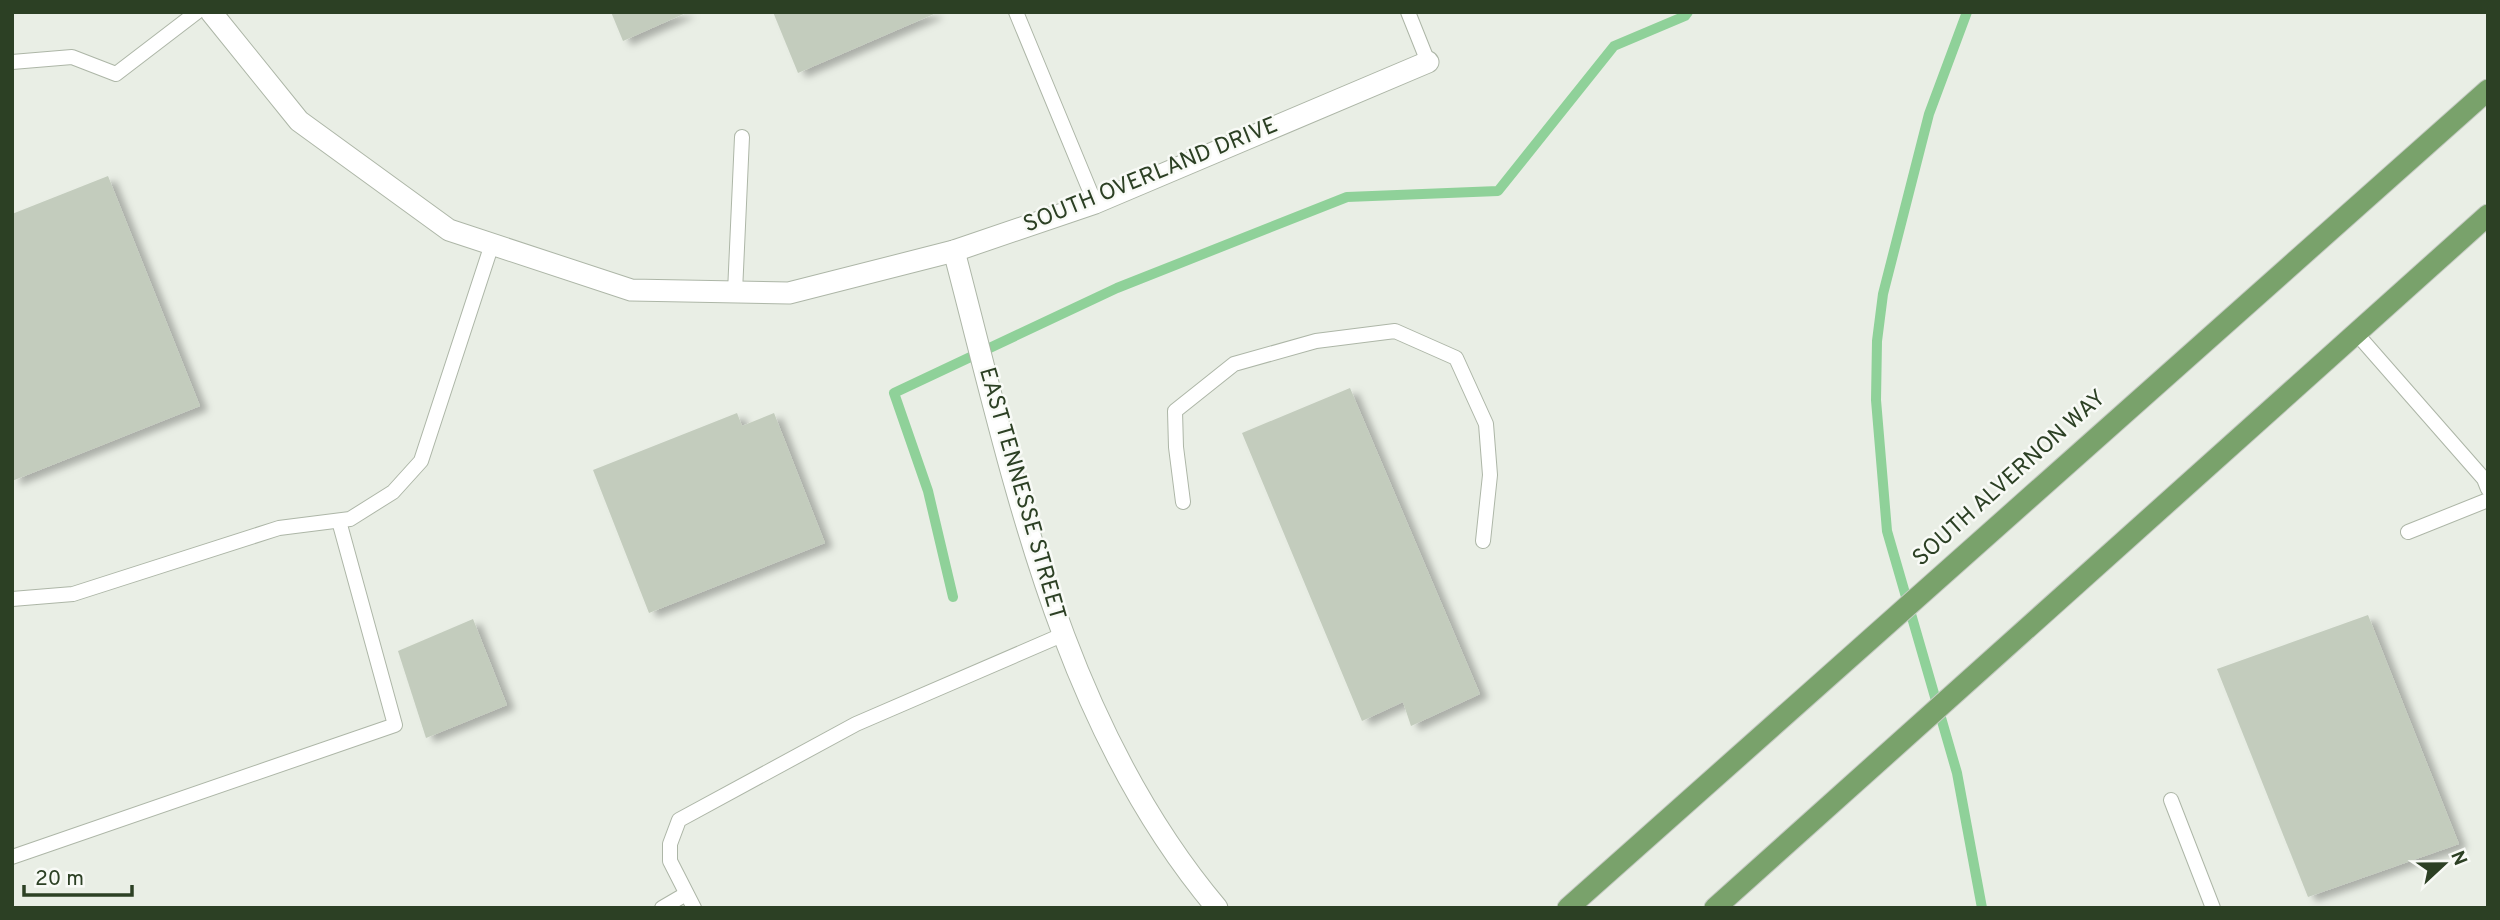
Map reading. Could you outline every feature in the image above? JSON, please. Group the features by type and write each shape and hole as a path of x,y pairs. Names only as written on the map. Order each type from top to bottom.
{"main road":[{"name":"SOUTH ALVERNON WAY","path":"1568,908 2488,90"},
{"path":"1715,908 2488,215"}],"street":[{"name":"SOUTH OVERLAND DRIVE","path":"211,12 299,121 449,230 631,290 789,293 954,251 1095,203 1427,62"},
{"name":"EAST TENNESSE STREET","path":"954,251 1027,529 1062,635 1102,727 1148,812 1196,883 1217,908"}],"lane":[{"path":"12,61 72,57 116,74 197,12"},
{"path":"1016,12 1095,203"},
{"path":"1408,12 1427,62"},
{"path":"735,292 742,137"},
{"path":"12,599 73,594 278,528 350,519 393,492 421,461 492,244"},
{"path":"1184,502 1176,447 1175,411 1234,364 1316,341 1395,331 1456,358 1486,424 1490,475 1483,541"},
{"path":"2356,333 2484,479 2488,489"},
{"path":"2408,532 2488,500"},
{"path":"12,857 394,725 340,521"},
{"path":"694,908 670,861 670,844 679,820 856,724 1062,635"},
{"path":"2171,800 2213,908"},
{"path":"663,908 686,894"}],"building":[{"path":"611,12 688,12 623,41"},
{"path":"773,12 934,12 934,14 798,73"},
{"path":"108,176 200,406 12,481 12,214"},
{"path":"1350,388 1480,694 1411,726 1403,702 1362,721 1242,433"},
{"path":"737,413 742,426 774,413 825,543 649,613 593,470"},
{"path":"2368,615 2459,844 2308,897 2217,669"},
{"path":"473,619 507,705 426,738 398,651"}],"waterway":[{"path":"953,597 928,491 894,393 1117,288 1347,197 1498,191 1614,46 1685,16 1688,12"},
{"path":"1967,12 1929,114 1883,294 1877,341 1876,400 1887,531 1957,773 1982,908"}]}
